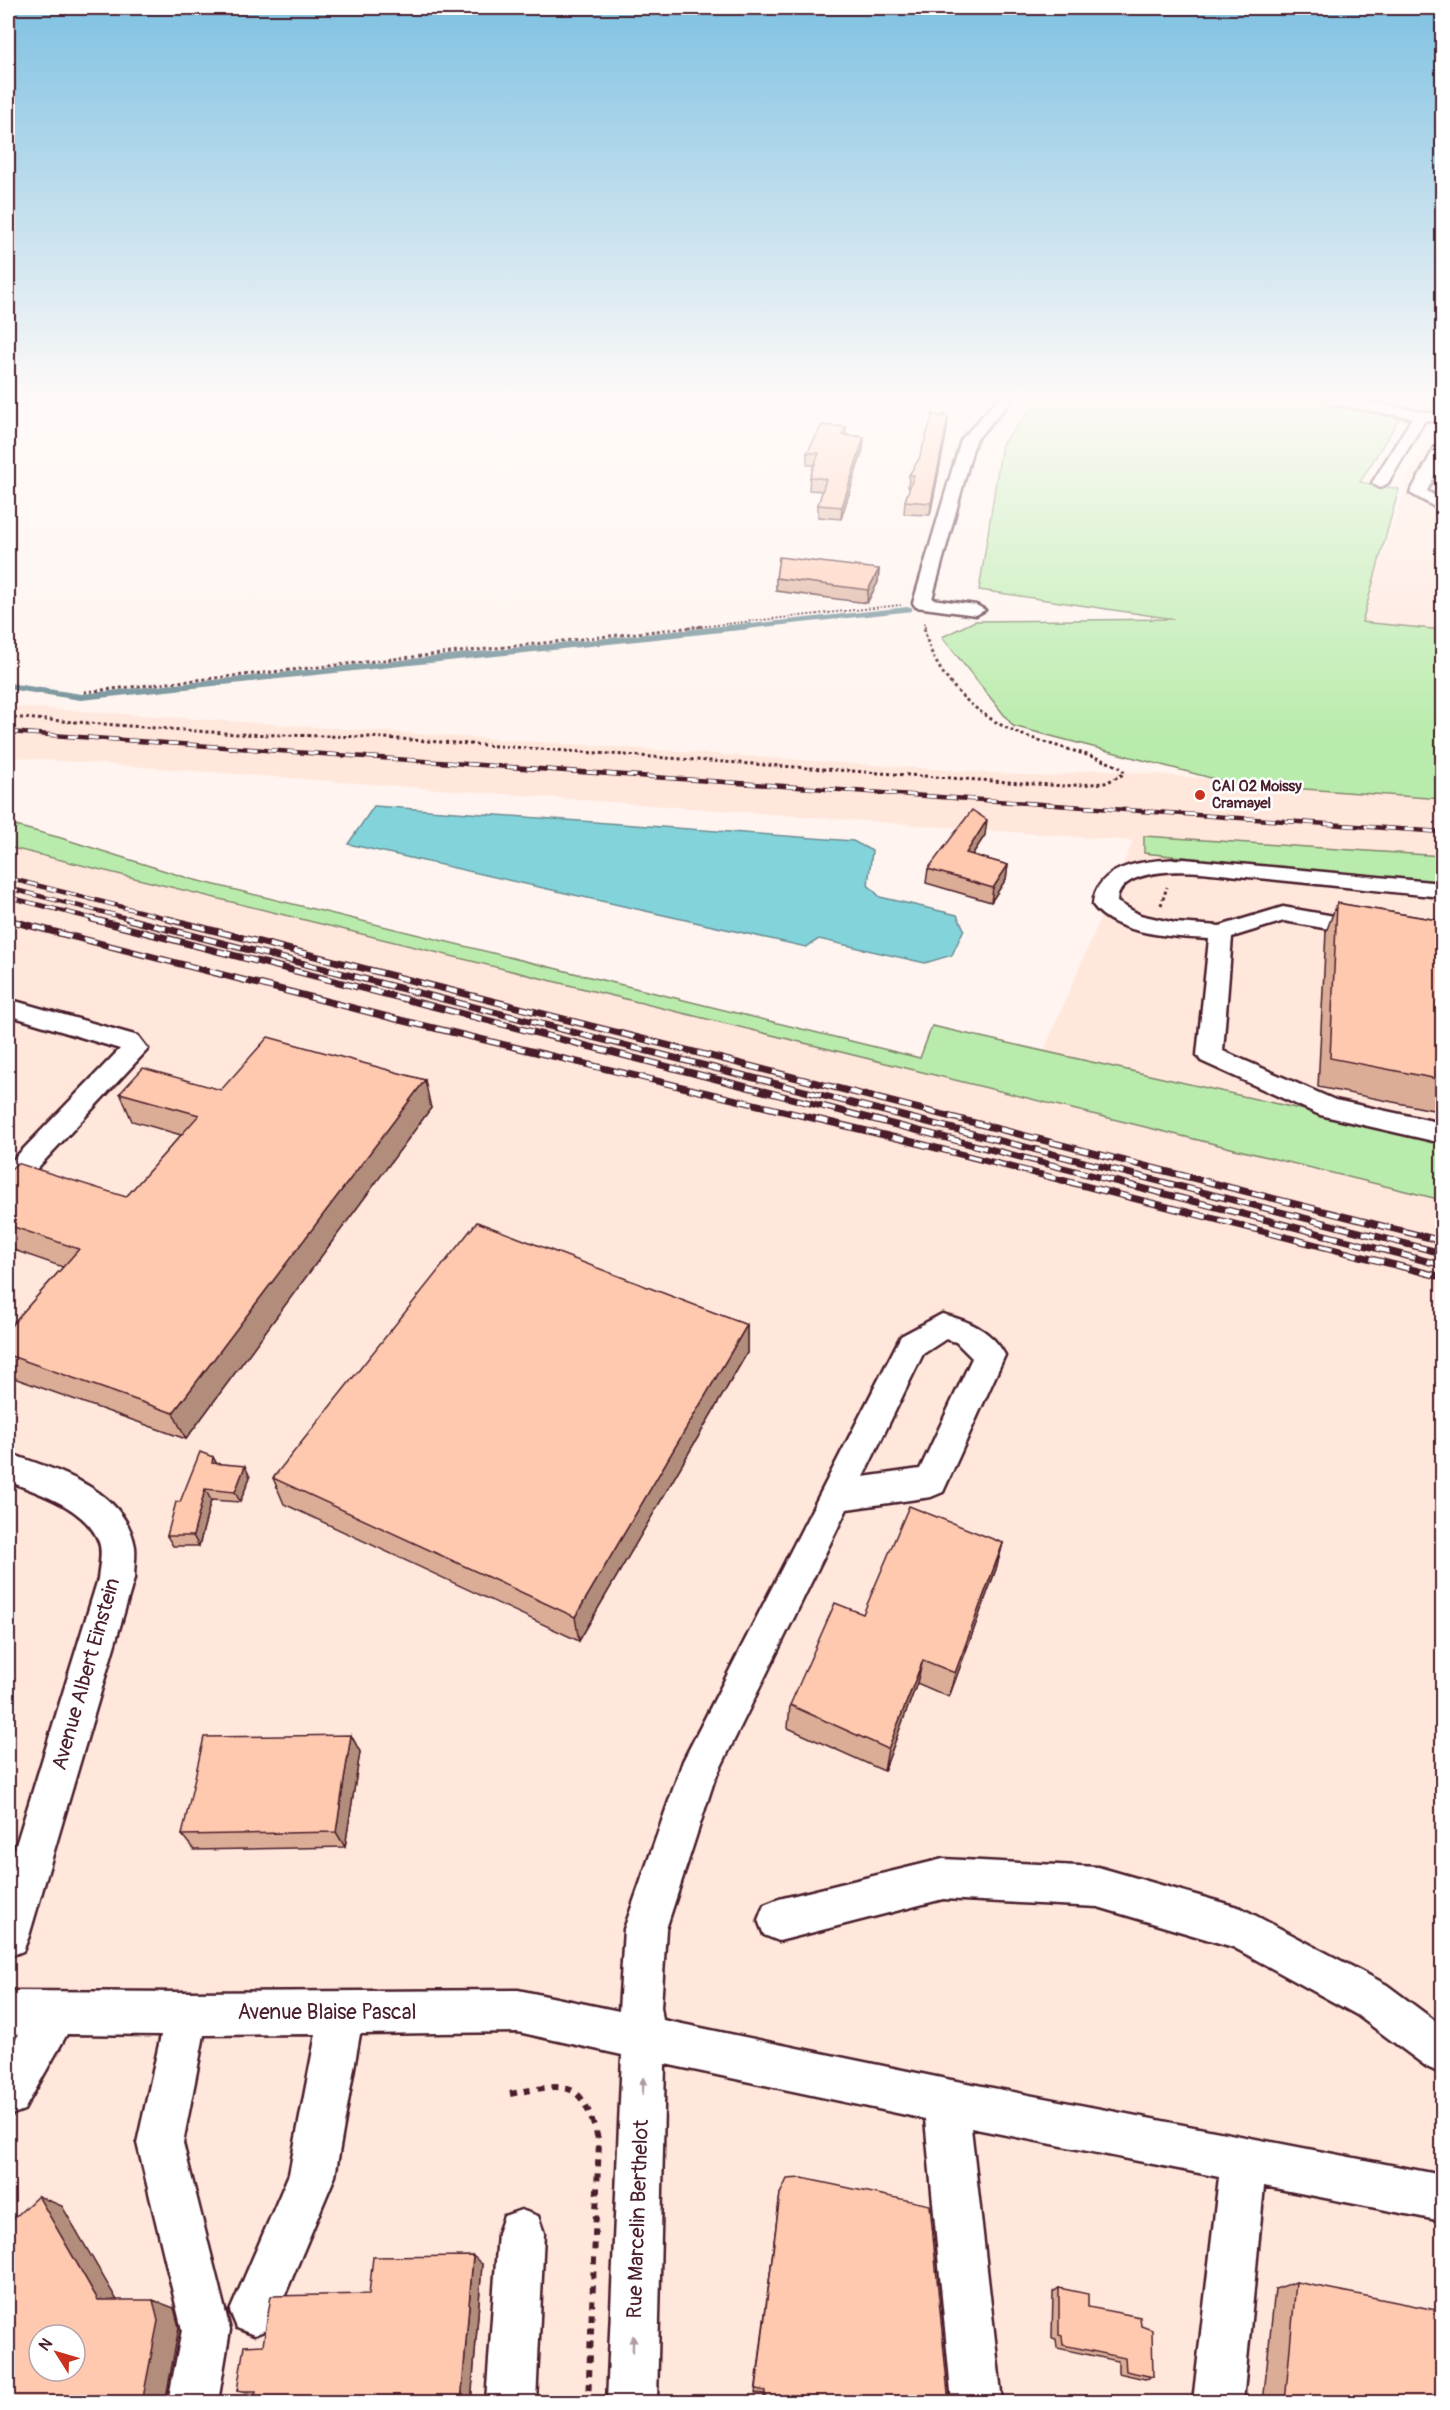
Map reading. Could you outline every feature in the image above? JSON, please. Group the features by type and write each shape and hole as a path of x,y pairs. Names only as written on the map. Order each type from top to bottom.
{"street":[{"path":"948,512 922,603 976,610"},
{"path":"1443,890 1247,871 1178,867 1142,869 1118,879 1104,895 1105,905 1126,919 1153,928 1221,933 1283,914 1443,942"},
{"path":"1221,933 1210,1055 1329,1108 1443,1133"},
{"path":"8,1007 129,1042 135,1049 13,1168"},
{"name":"Rue Marcelin Berthelot","path":"632,2403 644,2036 640,2007 645,1929 697,1775 912,1345 942,1326 966,1333 989,1355 931,1482 837,1496"},
{"name":"Avenue Albert Einstein","path":"8,1467 73,1492 101,1514 117,1543 116,1579 8,1936"},
{"path":"779,1920 942,1879 1098,1887 1241,1929 1372,2000 1443,2052"},
{"name":"Avenue Blaise Pascal","path":"8,2012 187,2014 518,2010 946,2101 1443,2198"},
{"path":"8,2094 56,2012"},
{"path":"254,2311 312,2176 342,2013"},
{"path":"187,2014 160,2144 206,2330 194,2403"},
{"path":"946,2101 977,2403"},
{"path":"1218,2403 1244,2159"},
{"path":"511,2403 522,2233"}],"path":[{"path":"8,717 237,734 370,737 1064,786 1108,782 1121,778 1124,774 1123,769 1103,759 1015,733 971,702 938,670 925,637 922,603 84,692"},
{"path":"1153,928 1166,887 1170,885"},
{"path":"510,2094 562,2084 577,2090 591,2111 599,2142 588,2403"}],"shaded area":[{"path":"1396,512 1442,512 1442,630 1361,622"},
{"path":"8,706 1049,777 1096,769 1212,779 1234,784 1442,799 1442,856 1144,836 1442,863 1442,1141 1044,1051 1133,841 8,757"},
{"path":"8,847 1442,1200 1442,2402 8,2402"}],"green space":[{"path":"991,512 1392,512 1362,622 1442,630 1442,799 1234,784 1013,726 942,637 975,621 1174,619 979,590"},
{"path":"8,824 61,838 191,879 920,1058 932,1026 1442,1141 1442,1200 8,847"},
{"path":"1144,836 1442,856 1442,885 1144,853"}],"water":[{"path":"374,806 853,841 872,851 868,885 880,897 957,915 964,929 952,955 925,963 819,939 806,947 348,844"}],"building":[{"path":"779,557 879,569 868,590 776,578"},
{"path":"972,810 987,820 966,853 1008,865 993,888 928,869"},
{"path":"1337,903 1443,921 1443,1080 1330,1058"},
{"path":"268,1037 425,1080 173,1413 8,1355 8,1329 79,1249 8,1225 8,1172 17,1163 126,1197 199,1115 120,1093 143,1068 221,1090"},
{"path":"477,1222 747,1325 575,1617 273,1478"},
{"path":"200,1452 213,1457 212,1463 245,1466 235,1492 205,1489 193,1536 167,1536 176,1502 180,1502"},
{"path":"909,1506 1003,1543 955,1673 923,1660 888,1749 790,1705 835,1603 863,1614"},
{"path":"351,1735 336,1832 182,1835 204,1737"},
{"path":"802,2178 930,2205 948,2394 958,2394 958,2403 766,2403 765,2391 756,2389 780,2194 787,2179"},
{"path":"38,2196 98,2300 153,2300 158,2321 142,2403 8,2403 8,2224"},
{"path":"473,2256 461,2403 254,2403 256,2391 237,2391 244,2346 263,2345 271,2296 369,2294 373,2257"},
{"path":"1296,2282 1443,2312 1443,2403 1285,2403"},
{"path":"1059,2288 1088,2294 1088,2307 1140,2317 1141,2326 1152,2330 1153,2377 1126,2371 1125,2358 1063,2345 1062,2336 1059,2335"}],"waterway":[{"path":"735,628 910,609"},
{"path":"8,686 81,697 749,626"}],"railway":[{"path":"8,732 1442,832"},
{"path":"8,878 174,920"},
{"path":"8,888 134,920"},
{"path":"8,897 98,920"},
{"path":"92,919 1442,1265"},
{"path":"128,919 1442,1253"},
{"path":"168,919 1442,1241"},
{"path":"8,920 396,1019 905,1140 1442,1277"}],"place":[{"name":"CAI 02 Moissy Cramayel","path":"1200,795"}]}
